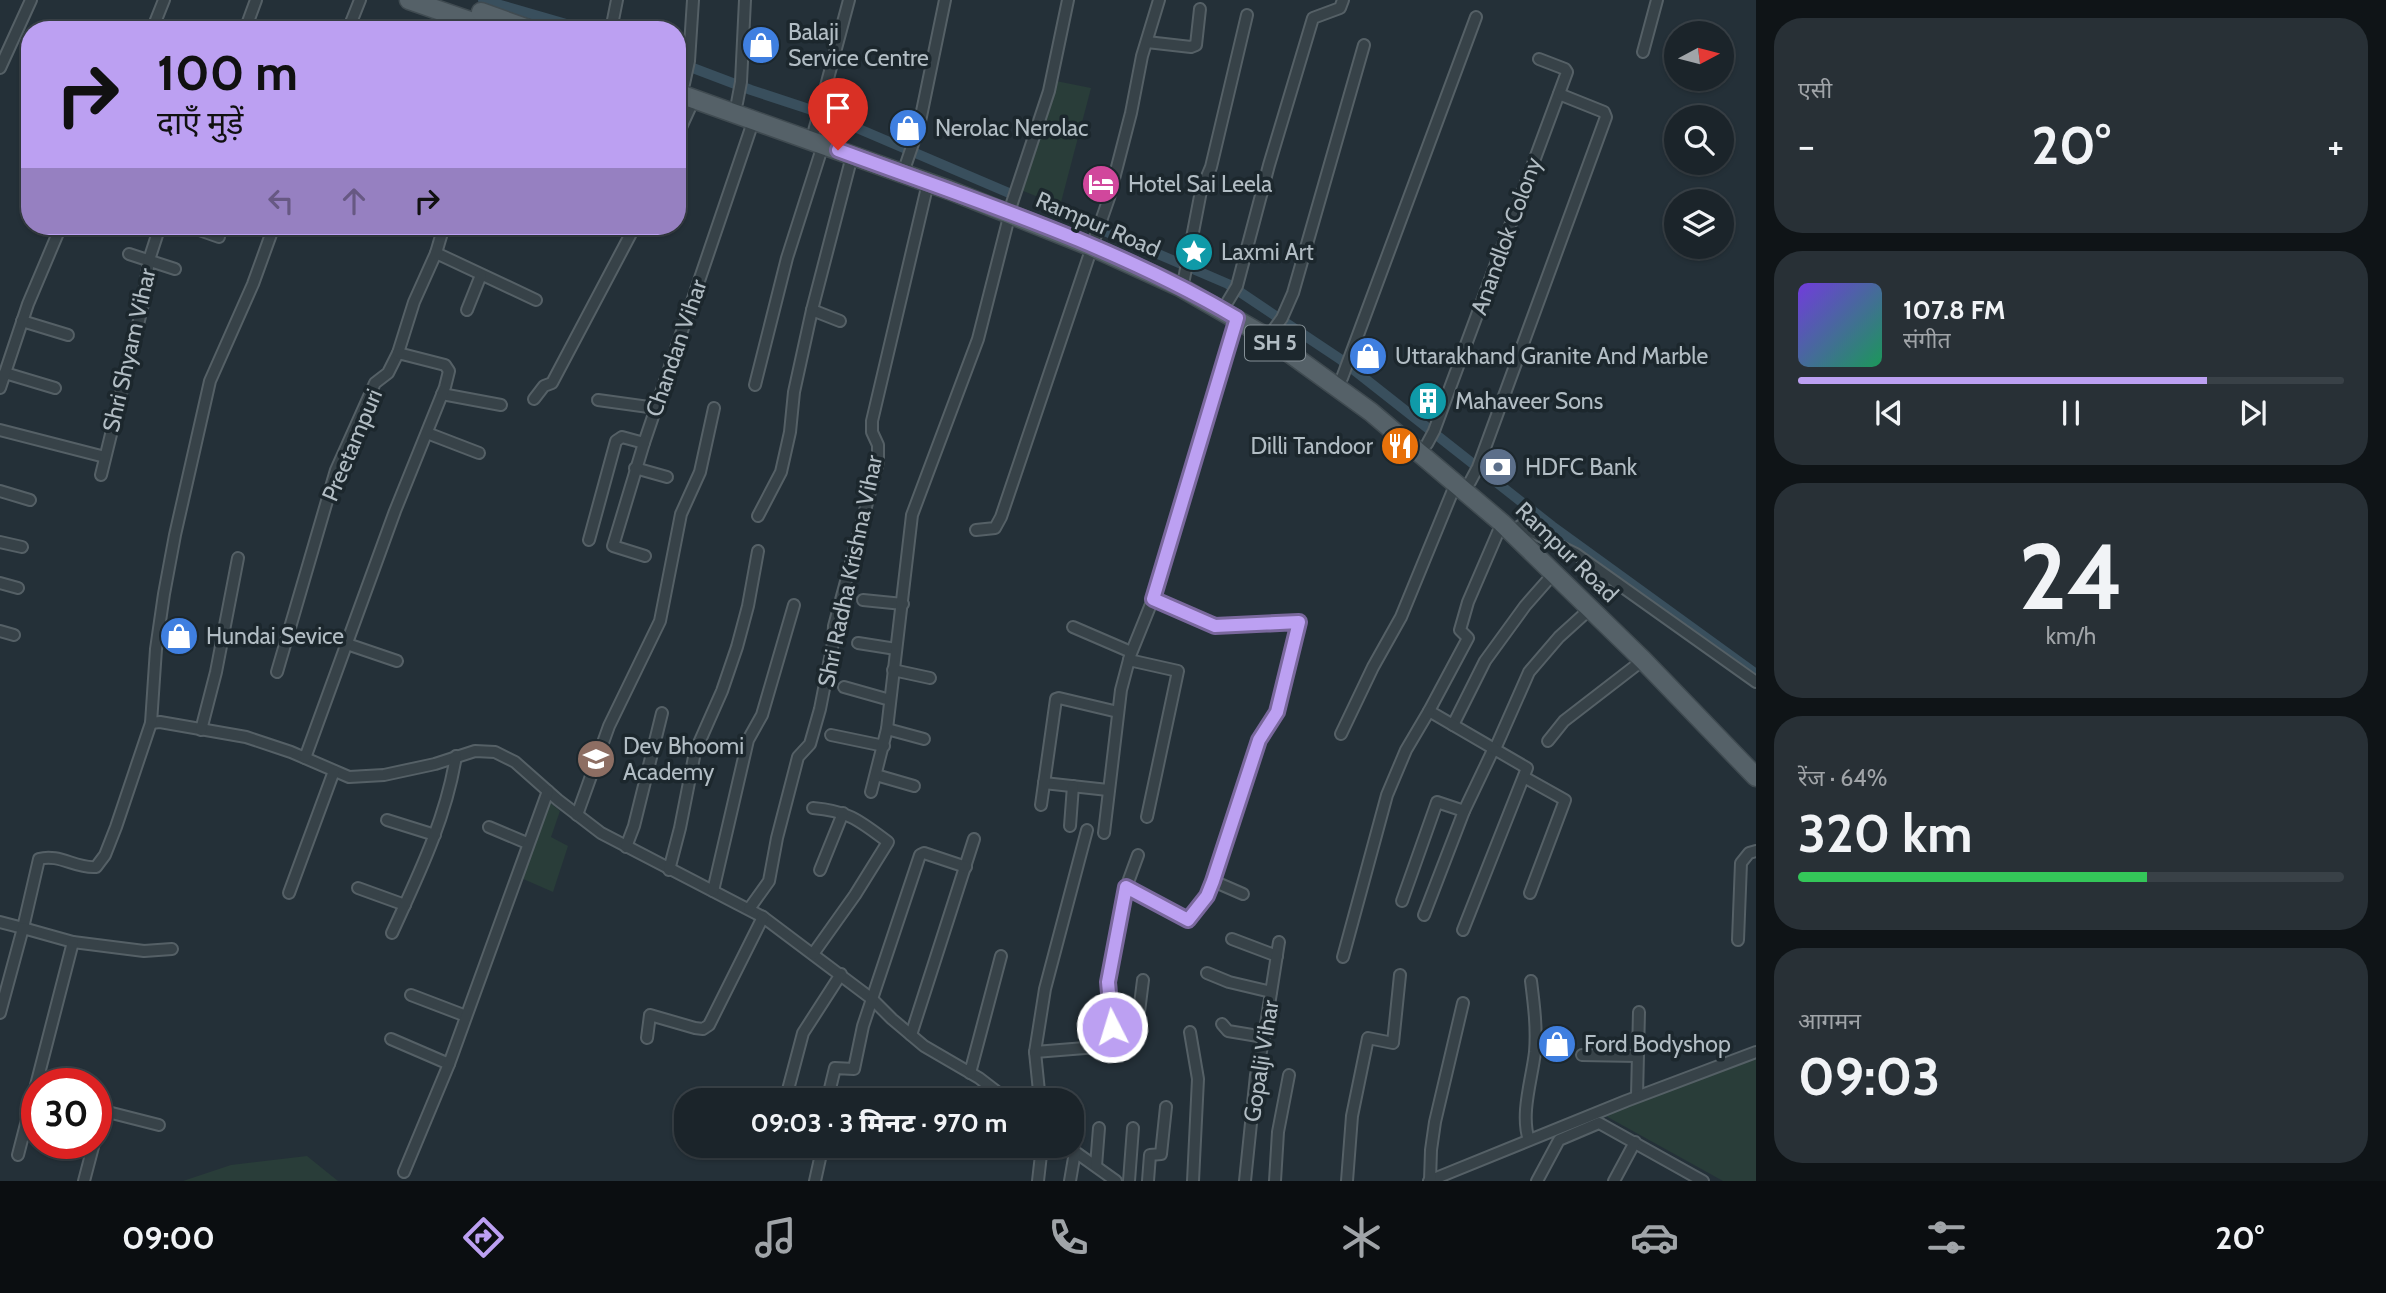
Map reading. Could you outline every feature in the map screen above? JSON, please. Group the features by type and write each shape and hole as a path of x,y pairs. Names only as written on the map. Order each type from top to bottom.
{"main road":[{"path":"409,0 470,21"},
{"path":"445,0 486,7 513,21"},
{"path":"686,82 739,93 819,125 909,155 1011,208"},
{"name":"Rampur Road","path":"686,83 754,119 819,125 852,156 928,183 1096,235 1180,287 1237,318 1470,475 1554,573 1756,777"},
{"path":"1096,235 1233,293 1345,369 1431,437 1470,475"},
{"path":"1511,524 1592,594 1756,761"}],"street":[{"path":"21,21 31,0"},
{"path":"156,21 164,0"},
{"path":"248,21 256,0"},
{"path":"352,21 360,0"},
{"path":"613,21 617,0"},
{"path":"686,72 693,0"},
{"path":"739,93 745,0"},
{"path":"755,386 849,0"},
{"path":"909,155 933,65 945,0"},
{"path":"871,792 887,729 912,515 978,339 1011,208 1049,90 1068,0"},
{"path":"976,530 995,528 1001,517 1096,235 1131,113 1159,0"},
{"path":"1233,293 1313,18 1340,8 1343,0"},
{"path":"1643,52 1657,0"},
{"path":"1147,42 1191,47 1196,45 1200,9"},
{"path":"1186,271 1201,191 1211,167 1247,15"},
{"path":"1345,369 1476,17"},
{"path":"0,68 21,22"},
{"path":"1278,324 1293,293 1364,45"},
{"name":"Anandlok Colony","path":"1431,437 1567,70 1539,59"},
{"path":"1341,734 1470,475 1606,117 1604,112 1559,94"},
{"name":"Chandan Vihar","path":"645,556 613,546 643,443 754,119"},
{"path":"758,516 781,472 790,432 794,392 812,310 852,156"},
{"name":"Shri Radha Krishna Vihar","path":"749,909 769,881 777,838 799,757 810,744 820,709 834,626 877,462 878,445 872,432 872,421 928,183"},
{"path":"0,388 22,321 57,235"},
{"name":"Shri Shyam Vihar","path":"101,475 143,304 149,260 157,235"},
{"path":"213,235 219,237"},
{"path":"0,1013 39,859 49,856 86,868 96,867 105,855 150,723 164,594 210,381 253,284 271,235"},
{"name":"Preetampuri","path":"277,672 336,470 375,383 388,373 398,353 414,302 441,235"},
{"path":"534,399 544,386 552,383 630,235"},
{"path":"436,253 536,300"},
{"path":"129,254 175,269"},
{"path":"467,310 481,275"},
{"path":"812,310 840,321"},
{"path":"1104,833 1118,712 1130,656 1153,599 1237,318"},
{"path":"22,321 68,335"},
{"path":"305,758 449,371 448,367 398,353"},
{"path":"5,373 55,388"},
{"path":"442,394 501,405"},
{"path":"598,400 656,408"},
{"path":"577,815 609,726 660,621 681,514 700,472 714,408"},
{"path":"0,430 105,457"},
{"path":"427,433 480,453"},
{"path":"589,540 615,441 622,438 643,443"},
{"path":"635,468 667,477"},
{"path":"0,491 30,500"},
{"path":"1343,957 1387,794 1406,750 1468,638 1460,631 1468,602 1511,524 1576,554 1756,682"},
{"path":"0,542 22,547"},
{"path":"669,870 695,752 737,647 758,551"},
{"path":"201,730 216,672 238,558"},
{"path":"1453,725 1485,661 1525,606 1554,573"},
{"path":"0,583 19,588"},
{"path":"1126,887 1189,920 1207,896 1259,740 1277,712 1299,622 1215,626 1153,599"},
{"path":"863,600 903,604"},
{"path":"713,891 748,740 762,715 794,605"},
{"path":"1424,915 1465,811 1529,672 1559,637 1591,608"},
{"path":"1073,628 1130,656 1178,671 1147,817"},
{"path":"0,631 14,635"},
{"path":"347,643 397,661"},
{"path":"858,643 896,649"},
{"path":"1548,741 1564,721 1643,660"},
{"path":"893,670 930,678"},
{"path":"844,687 890,700"},
{"path":"1041,805 1057,698 1118,712"},
{"path":"1429,711 1525,766 1527,771 1463,930"},
{"path":"626,847 634,826 662,713"},
{"path":"150,723 160,722 246,737 349,777 373,776 435,764 475,751 495,752 516,762 601,833 763,917 841,974 924,1046 991,1088"},
{"path":"887,729 924,739"},
{"path":"831,735 884,746"},
{"path":"392,933 435,835 451,785 456,756"},
{"path":"289,893 334,771"},
{"path":"876,775 914,786"},
{"path":"1524,777 1565,800 1530,893"},
{"path":"1044,783 1108,790"},
{"path":"1070,826 1073,786"},
{"path":"404,1172 449,1064 548,791"},
{"path":"1402,901 1437,802 1465,811"},
{"path":"813,808 835,810 855,817 900,848"},
{"path":"820,870 843,813"},
{"path":"387,820 435,835"},
{"path":"489,827 527,843"},
{"path":"1039,1088 1035,1052 1045,989 1087,830"},
{"path":"911,1035 974,839"},
{"path":"813,954 888,842"},
{"path":"1738,940 1741,863 1749,853 1756,851"},
{"path":"830,1088 835,1068 854,1069 863,1026 920,855 924,853 965,867"},
{"path":"1114,1047 1108,982 1126,887 1138,855"},
{"path":"1213,881 1243,894"},
{"path":"358,888 405,905"},
{"path":"647,1038 650,1015 695,1028 703,1029 709,1025 763,917"},
{"path":"0,922 73,942 144,951 172,949"},
{"path":"1232,939 1276,956"},
{"path":"41,1068 73,942"},
{"name":"Gopalji Vihar","path":"1245,1181 1256,1075 1279,942"},
{"path":"970,1073 1001,956"},
{"path":"1207,973 1229,982 1271,992"},
{"path":"788,1088 803,1034 841,974"},
{"path":"1347,1181 1352,1116 1368,1038 1393,1042 1400,975"},
{"path":"1035,1052 1135,1044 1143,980"},
{"path":"1529,1140 1526,1121 1536,1021 1531,981"},
{"path":"411,995 466,1016"},
{"path":"1463,1003 1435,1122 1430,1181 1637,1096 1756,1052"},
{"path":"1637,1096 1639,1012"},
{"path":"1222,1024 1228,1031 1264,1037"},
{"path":"1190,1032 1198,1079 1193,1181"},
{"path":"391,1039 449,1064"},
{"path":"1582,1055 1637,1056"},
{"path":"1275,1181 1278,1132 1289,1075"},
{"path":"1148,1181 1150,1155 1161,1154 1166,1107"},
{"path":"112,1113 159,1125"},
{"path":"1537,1181 1559,1140 1596,1124 1602,1124 1635,1142 1698,1180"},
{"path":"1096,1166 1099,1128"},
{"path":"1129,1181 1133,1128"},
{"path":"1614,1181 1635,1142"},
{"path":"18,1155 21,1144"},
{"path":"816,1181 820,1158"},
{"path":"1038,1181 1041,1158"},
{"path":"1070,1181 1071,1158"},
{"path":"1084,1158 1115,1181"},
{"path":"83,1181 89,1159"}],"green space":[{"path":"1056,81 1091,88 1060,206 1021,190"},
{"path":"549,802 560,811 551,837 568,846 553,892 521,878"},
{"path":"1756,1057 1756,1181 1723,1181 1604,1115"},
{"path":"307,1156 338,1181 183,1181 231,1165"}],"waterway":[{"path":"483,0 556,21"},
{"path":"686,65 824,114 1009,193"},
{"path":"1081,221 1228,284 1340,359 1552,526 1756,674"}],"place":[{"name":"Balaji Service Centre","path":"761,45"},
{"name":"Nerolac Nerolac","path":"908,128"},
{"name":"Hotel Sai Leela","path":"1101,184"},
{"name":"Laxmi Art","path":"1194,252"},
{"name":"Uttarakhand Granite And Marble","path":"1368,356"},
{"name":"Mahaveer Sons","path":"1428,401"},
{"name":"Dilli Tandoor","path":"1400,446"},
{"name":"HDFC Bank","path":"1498,467"},
{"name":"Hundai Sevice","path":"179,636"},
{"name":"Dev Bhoomi Academy","path":"596,759"},
{"name":"Ford Bodyshop","path":"1557,1044"}],"route":[{"path":"838,150 1093,247 1180,287 1237,318 1153,599 1215,626 1299,622 1277,712 1259,740 1207,896 1188,920 1126,887 1108,982 1112,1027"}]}
